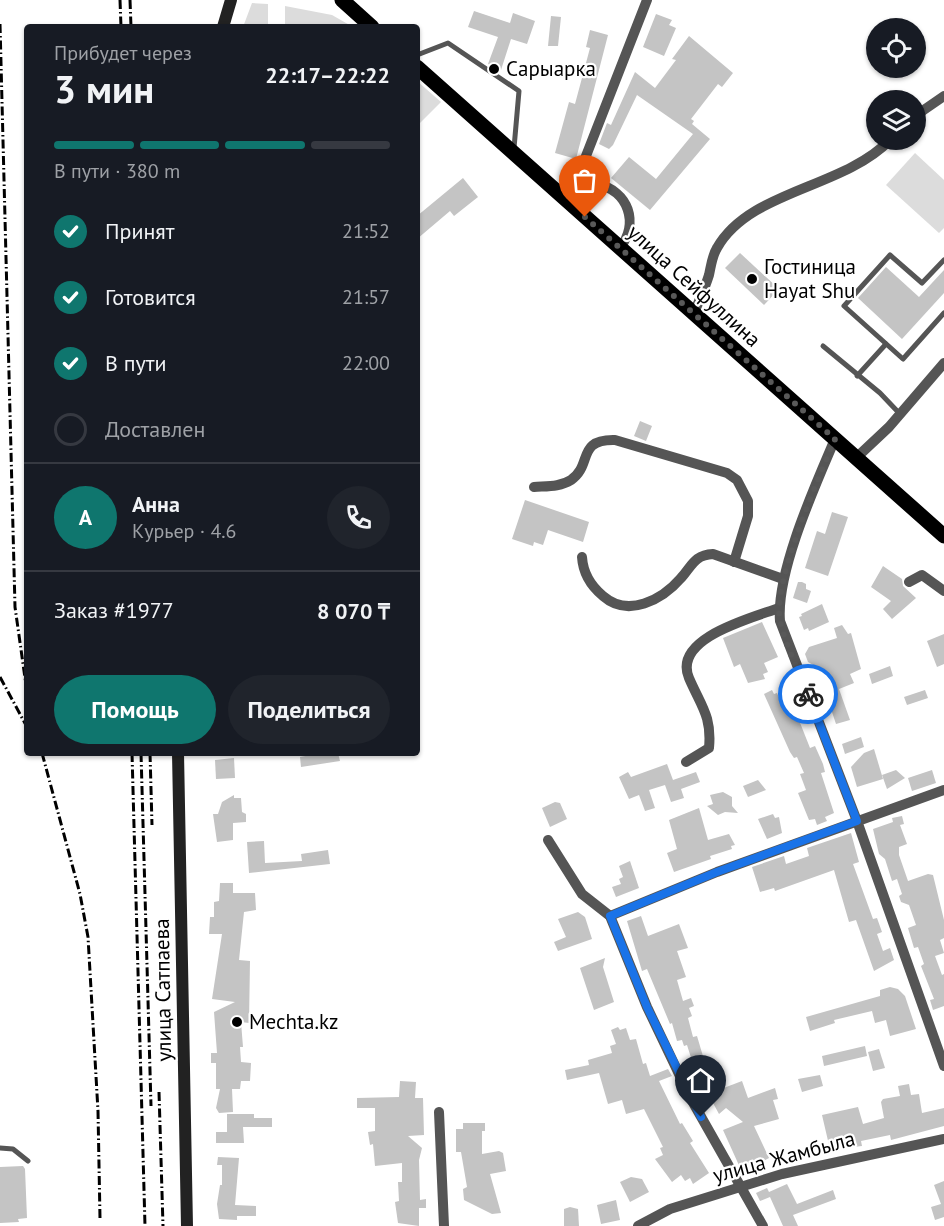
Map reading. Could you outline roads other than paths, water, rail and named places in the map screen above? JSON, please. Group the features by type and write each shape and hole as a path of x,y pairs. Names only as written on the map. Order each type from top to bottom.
{"main road":[{"path":"342,0 369,24"},
{"name":"улица Сейфуллина","path":"420,70 944,536"}],"street":[{"path":"568,202 647,0"},
{"path":"224,24 232,1"},
{"path":"926,108 944,96"},
{"path":"693,313 716,249 745,217 768,202 820,184 855,165 876,150"},
{"path":"568,202 580,191 597,184 613,190 629,209 631,222 628,237 620,248"},
{"path":"856,458 900,414 944,363"},
{"path":"835,439 805,514 783,579 779,608 780,621 857,821 944,1066"},
{"path":"534,487 557,486 573,479 589,448 605,440 615,440 726,474 744,488 748,501 748,516 734,562"},
{"path":"582,557 582,570 596,591 607,600 630,607 652,601 668,590 681,579 692,563 704,555 712,554 783,579"},
{"path":"909,582 922,575 944,591"},
{"path":"686,762 709,748 710,735 709,718 687,675 688,658 693,648 709,637 779,608"},
{"name":"улица Сатпаева","path":"178,756 187,1226"},
{"path":"610,916 717,872 944,790"},
{"path":"548,840 582,894 610,916 647,1007 681,1079 762,1226"},
{"path":"439,1112 444,1226"},
{"name":"улица Жамбыла","path":"638,1226 670,1209 740,1186 826,1164 944,1139"}],"lane":[{"path":"420,55 448,43 519,91 514,153"},
{"path":"944,260 922,283 890,255 844,306 903,359 944,314"},
{"path":"857,376 886,344"},
{"path":"823,346 880,393 900,414"},
{"path":"0,1148 13,1149 28,1161"}],"railway":[{"path":"120,0 121,24"},
{"path":"130,0 131,24"},
{"path":"0,24 15,607 24,671"},
{"path":"0,677 24,721"},
{"path":"43,756 80,894 88,937 98,1111 100,1218"},
{"path":"132,756 145,1226"},
{"path":"141,756 151,1106"},
{"path":"150,756 152,825"},
{"path":"159,1092 163,1226"}],"place":[{"name":"Сарыарка","path":"494,69"},
{"name":"Гостиница Hayat Shu","path":"752,279"},
{"name":"Mechta.kz","path":"237,1022"}]}
